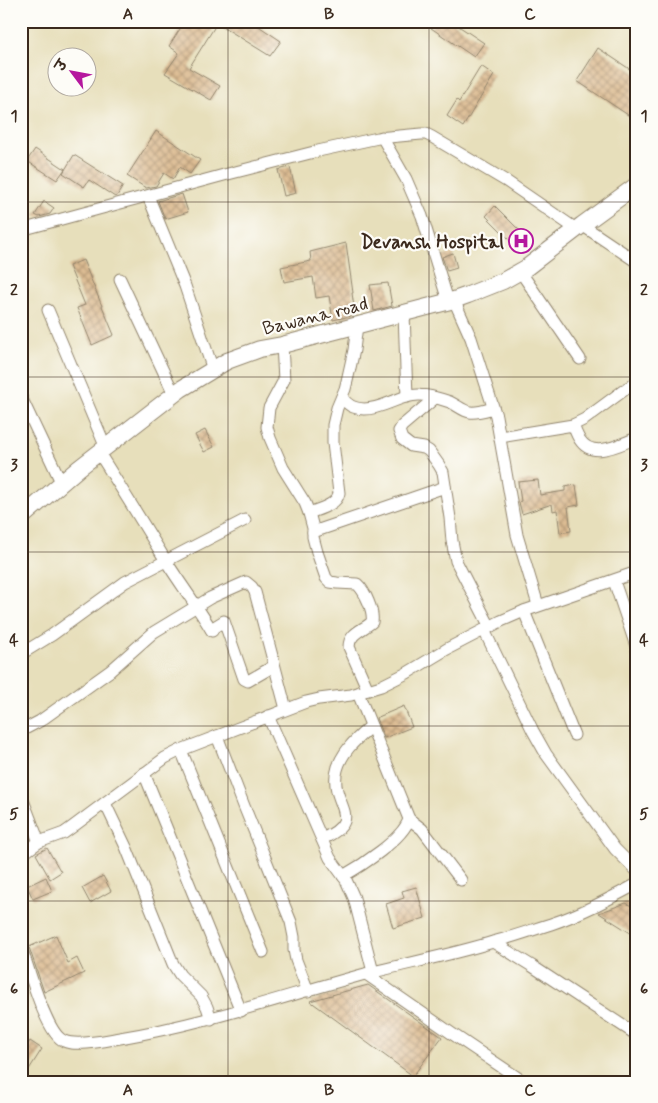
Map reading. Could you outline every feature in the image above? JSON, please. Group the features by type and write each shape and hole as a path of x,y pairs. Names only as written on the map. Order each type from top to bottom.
{"main road":[{"name":"Bawana road","path":"22,516 79,468 174,394 213,370 260,349 282,345 451,300 503,281 520,271 637,185"}],"street":[{"path":"21,230 318,151 382,137 426,134 637,262"},
{"path":"382,137 406,179 422,216 451,300 471,338 493,408 517,535 538,606"},
{"path":"148,196 185,286 213,370"},
{"path":"520,271 580,359"},
{"path":"120,279 174,394"},
{"path":"48,310 102,450 166,560 211,630 224,621 244,679 248,681 274,666"},
{"path":"404,313 406,397"},
{"path":"309,513 330,504 338,496 333,425 336,408 347,381 357,325"},
{"path":"282,345 284,380 269,408 267,427 270,438 283,468 309,513 317,552 326,578 330,582 357,584 362,589 372,612 372,622 352,636 349,641 349,647 372,726 409,819 422,829 461,880"},
{"path":"500,437 573,425 585,419 620,392 637,383"},
{"path":"342,397 347,405 354,408 369,409 381,407 406,397 420,395 451,403 468,412 493,408"},
{"path":"21,397 62,484"},
{"path":"435,398 402,426 399,431 400,435 411,446 424,448 429,452 443,472 456,561 533,731 546,754 615,850 637,871"},
{"path":"573,425 581,441 593,450 610,448 637,438"},
{"path":"313,532 446,487"},
{"path":"21,654 52,635 118,586 245,520"},
{"path":"21,855 39,842 64,833 165,758 181,750 286,709 319,699 352,695 381,686 487,628 524,611 637,572"},
{"path":"614,581 637,649"},
{"path":"21,731 40,721 110,671 154,632 210,598 246,582 249,583 255,592 286,709"},
{"path":"524,611 574,735"},
{"path":"268,716 330,858 343,876 354,898 370,973 451,1033 524,1082"},
{"path":"322,840 338,830 345,821 345,812 336,785 336,775 342,758 354,740 372,726"},
{"path":"217,736 291,922 295,955 308,991"},
{"path":"181,750 262,952"},
{"path":"144,774 241,1011"},
{"path":"21,795 39,842"},
{"path":"105,803 126,847 173,964 180,975 201,996 211,1018"},
{"path":"343,876 379,852 401,832 409,819"},
{"path":"21,947 40,1003 58,1038 64,1042 72,1043 106,1041 156,1032 241,1011 370,973 493,942 553,923 591,908 637,884"},
{"path":"493,942 637,1035"}],"building":[{"path":"185,21 251,21 281,41 270,56 217,23 189,68 220,86 211,100 165,73 179,53 169,46"},
{"path":"436,21 451,21 484,43 474,57 431,28"},
{"path":"598,48 637,74 637,121 577,81"},
{"path":"481,66 494,75 463,127 447,116 457,100 459,102"},
{"path":"156,131 200,160 190,174 180,167 173,179 164,173 156,186 146,188 127,176"},
{"path":"35,149 65,169 57,180 27,161"},
{"path":"74,155 123,186 117,196 115,197 89,180 84,187 63,173"},
{"path":"290,167 296,193 284,196 278,170"},
{"path":"182,194 188,212 165,219 158,201"},
{"path":"44,201 54,208 50,214 39,217 35,215"},
{"path":"495,206 530,241 520,250 486,216"},
{"path":"346,243 355,315 333,320 329,296 316,298 313,277 284,282 281,267 311,261 310,252"},
{"path":"453,253 457,268 447,271 442,257"},
{"path":"83,260 114,335 92,345 77,308 85,305 69,266"},
{"path":"388,283 392,306 374,311 370,285"},
{"path":"205,430 214,447 204,452 195,435"},
{"path":"538,480 540,495 565,491 565,487 576,485 579,505 568,507 571,531 560,533 557,510 553,511 552,504 522,514 518,482"},
{"path":"404,706 412,727 384,738 376,718"},
{"path":"47,848 61,872 50,879 36,854"},
{"path":"103,876 111,891 90,903 82,888"},
{"path":"46,877 52,891 33,899 27,886"},
{"path":"416,887 425,918 393,928 386,904 404,898 402,891"},
{"path":"626,903 637,909 637,937 599,913"},
{"path":"56,935 68,963 77,958 84,973 44,992 29,947"},
{"path":"368,985 442,1037 413,1076 310,1001"},
{"path":"30,1041 42,1049 21,1082 21,1055"}],"place":[{"name":"Devansh Hospital","path":"521,241"}]}
